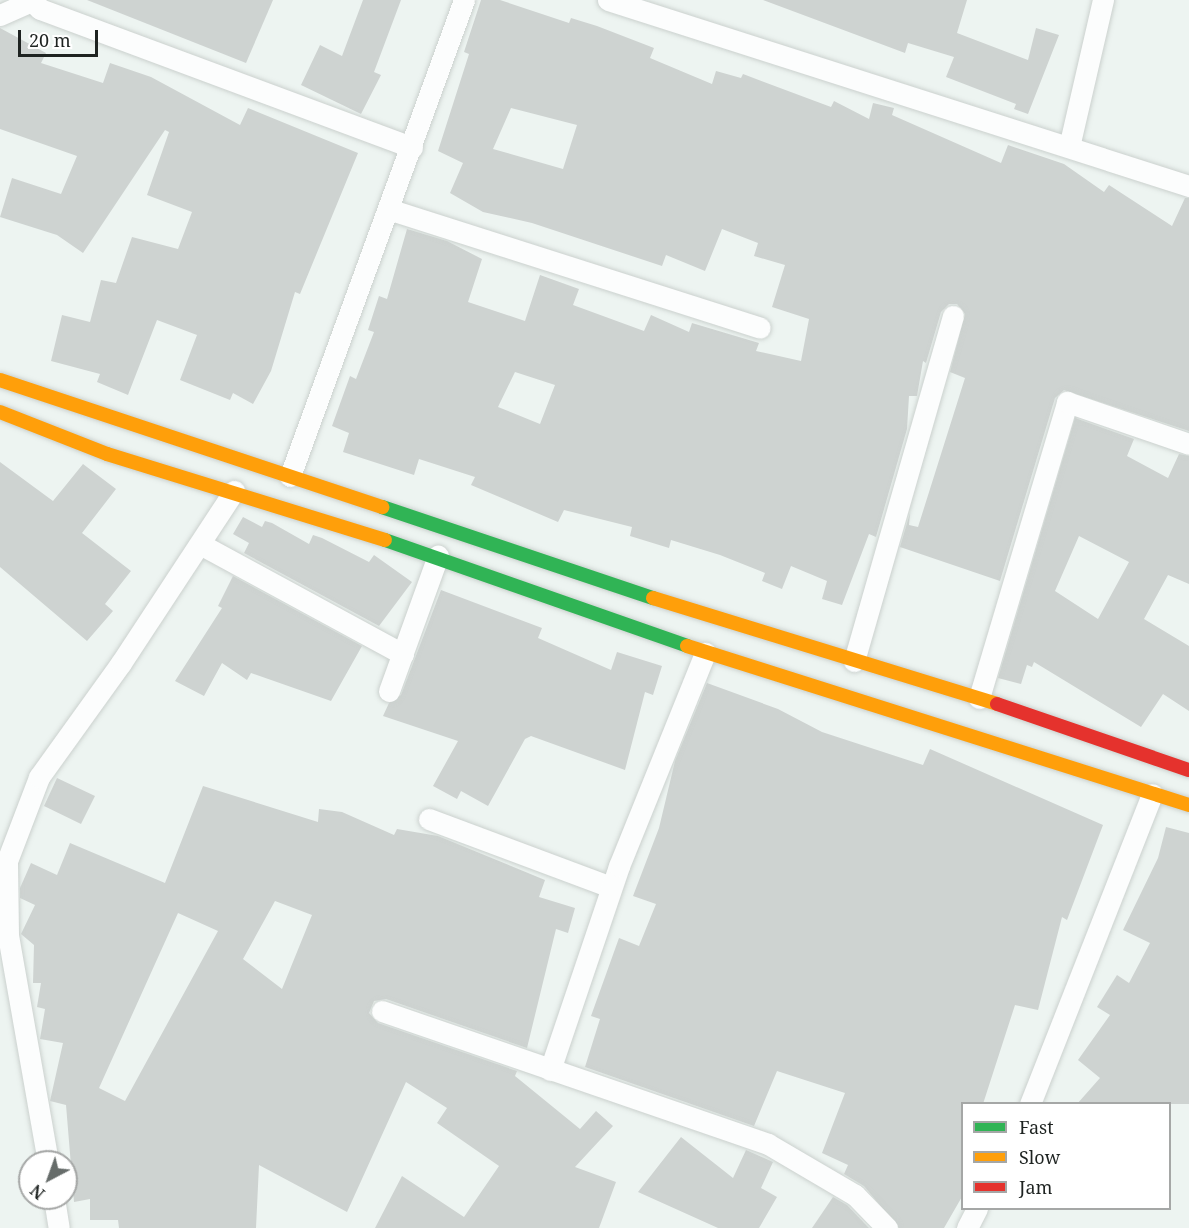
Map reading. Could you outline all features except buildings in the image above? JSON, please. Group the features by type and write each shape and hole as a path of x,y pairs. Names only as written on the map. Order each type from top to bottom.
{"street":[{"path":"0,15 33,0 40,9 412,147"},
{"path":"290,477 391,210 464,0"},
{"path":"608,0 1189,186"},
{"path":"1069,147 1103,0"},
{"path":"391,210 760,328"},
{"path":"854,661 953,316"},
{"path":"0,380 854,661 980,698 1189,770"},
{"path":"980,698 1067,402 1189,444"},
{"path":"0,412 107,454 234,491 438,556 705,653 1189,805"},
{"path":"46,1150 8,935 7,861 39,777 234,491"},
{"path":"200,544 403,654"},
{"path":"389,691 438,556"},
{"path":"550,1070 611,887 705,653"},
{"path":"1031,1102 1152,794"},
{"path":"429,819 611,887"},
{"path":"382,1011 768,1144 855,1195 887,1228"},
{"path":"56,1210 59,1228"},
{"path":"967,1228 976,1210"}],"traffic: fast":[{"path":"382,507 653,598"},
{"path":"385,540 687,646"}],"traffic: slow":[{"path":"0,380 382,507"},
{"path":"0,412 107,454 385,540"},
{"path":"653,598 997,704"},
{"path":"687,646 1189,805"}],"traffic: jam":[{"path":"997,704 1189,770"}]}
